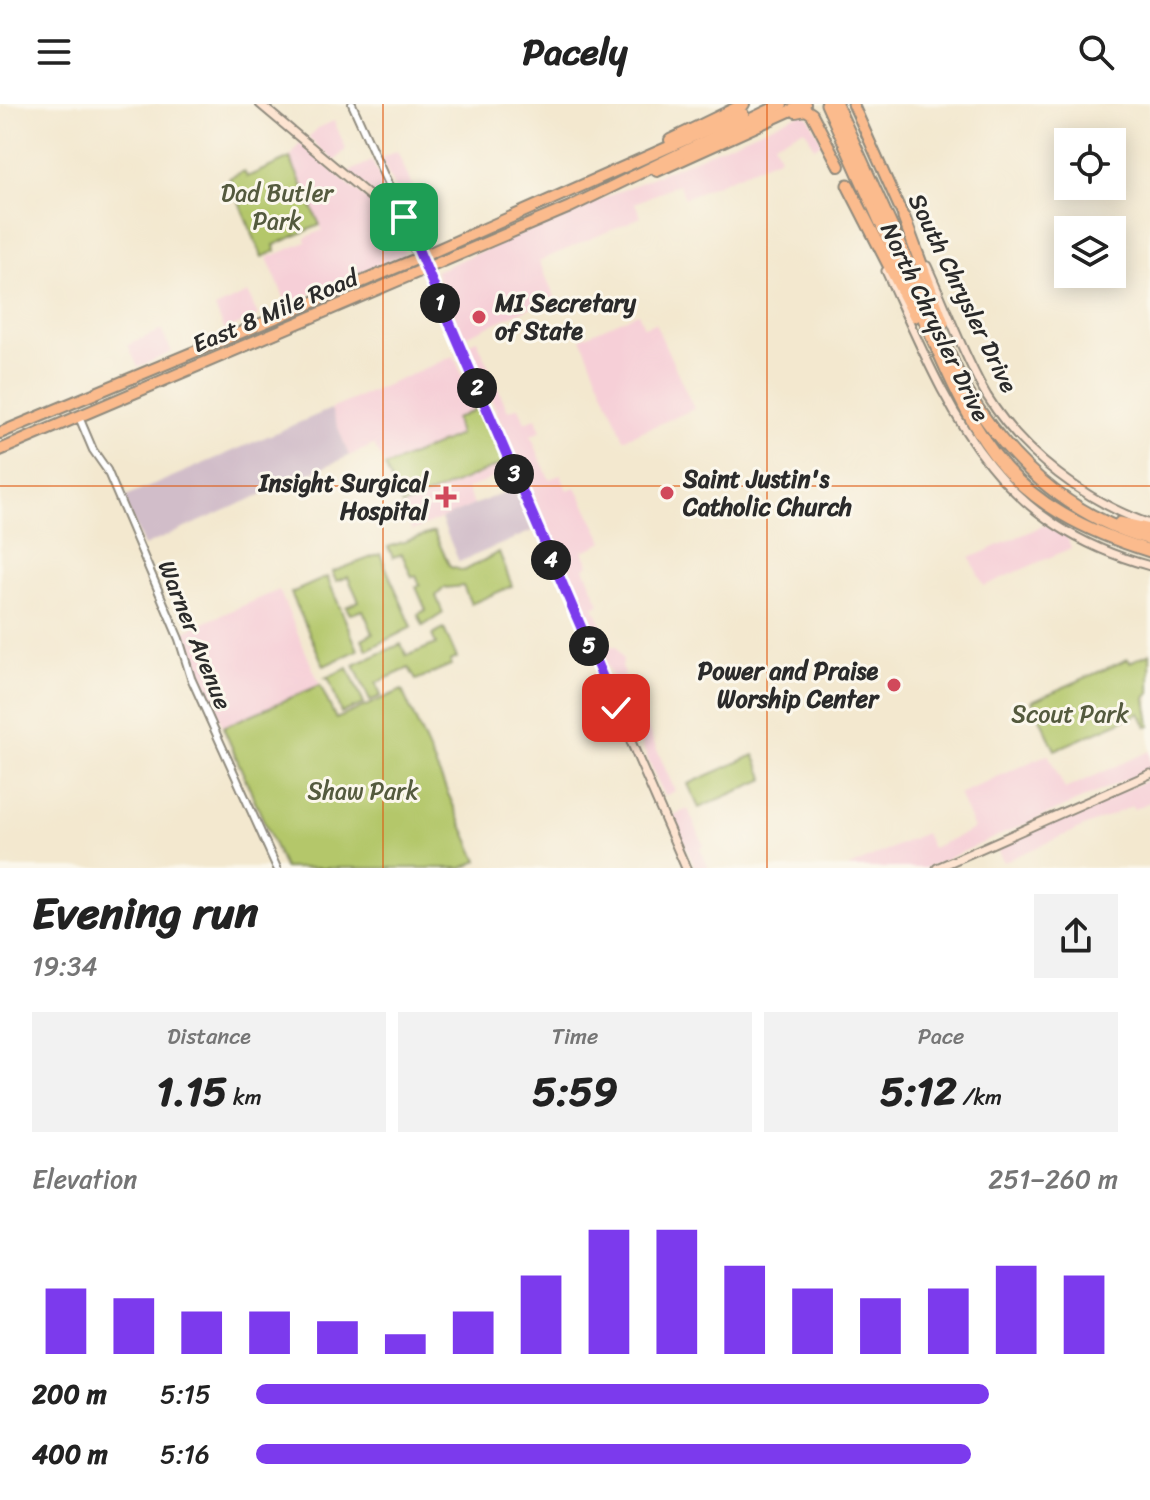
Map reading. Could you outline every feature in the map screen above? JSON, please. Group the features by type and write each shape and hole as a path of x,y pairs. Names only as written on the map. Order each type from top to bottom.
{"highway":[{"name":"East 8 Mile Road","path":"619,167 744,104"},
{"name":"East 8 Mile Road","path":"0,450 349,302 425,263 592,197 767,104"},
{"name":"East 8 Mile Road","path":"0,433 352,284 441,258 507,229 510,225 505,217 619,167 782,104"},
{"path":"592,197 805,104"},
{"path":"827,104 955,392"},
{"path":"836,104 964,387 979,412 1032,475 1081,511 1125,532 1150,539"},
{"path":"778,116 810,111 839,166"},
{"path":"556,213 594,191 595,187 589,180"},
{"path":"848,185 978,435 1016,480 1042,502 1105,537 1150,554"},
{"path":"530,224 526,213 554,201 564,192"},
{"path":"904,218 979,412"},
{"path":"349,302 339,305 334,297 352,284"},
{"path":"310,301 314,312 310,319"},
{"path":"255,325 254,333 261,339"},
{"path":"231,335 237,342 236,350"},
{"path":"84,415 85,397"},
{"path":"59,408 65,415 63,424"},
{"path":"1081,511 1150,527"}],"main road":[{"path":"260,104 392,215 404,220 686,868"},
{"name":"North Chrysler Drive","path":"813,104 942,395 986,462 1014,491 1055,523 1104,550 1150,566"},
{"name":"South Chrysler Drive","path":"853,104 978,379 999,412 1064,478 1103,504 1150,527"},
{"path":"392,215 425,263"},
{"path":"937,868 1150,774"}],"street":[{"path":"352,104 404,220"},
{"path":"392,215 396,204"},
{"name":"Warner Avenue","path":"84,415 93,450 107,470 182,647 195,686 277,868"}],"shaded area":[{"path":"801,113 808,116 823,143 814,147 805,129 774,143 780,157 685,198 678,184 635,203 641,217 539,261 555,297 463,337 435,271"},
{"path":"334,121 346,149 335,161 308,138 318,128"},
{"path":"300,143 385,215 405,254 287,304 267,258 306,242 305,238 322,230 290,158"},
{"path":"397,151 429,225 414,232 381,158"},
{"path":"372,161 389,197 382,200 348,172"},
{"path":"248,293 258,316 225,331 215,308"},
{"path":"638,313 644,327 655,323 694,409 624,439 581,338"},
{"path":"161,330 172,352 138,367 128,345"},
{"path":"477,340 508,411 519,407 525,422 536,418 541,431 531,436 549,479 561,475 567,490 576,487 604,542 583,551 589,565 584,568 600,604 594,607 612,647 616,646 623,660 622,669 675,791 664,796 467,344"},
{"path":"454,356 475,410 458,416 459,435 385,467 374,445 349,456 331,409"},
{"path":"331,409 349,456 144,546 123,498"},
{"name":"Insight Surgical Hospital","path":"503,462 508,472 467,489 474,505 412,531 401,506"},
{"path":"514,488 532,531 459,562 441,519"},
{"path":"1047,524 1067,536 1071,548 984,586 970,558"},
{"path":"279,590 320,685 223,727 182,632"},
{"path":"1150,751 1150,769 926,868 847,868 925,833 932,848 974,829 959,794 1048,754 1065,789"},
{"path":"1150,779 1150,802 1134,809 1132,806 1003,862 996,846"},
{"path":"688,809 704,846 700,848 709,868 695,868 672,816"}],"green space":[{"name":"Dad Butler Park","path":"290,158 320,225 274,245 276,251 262,257 229,178 244,171 247,177"},
{"path":"478,401 504,463 402,506 385,467 459,435 455,419 474,410 472,403"},
{"path":"434,532 450,567 464,571 499,552 512,586 471,604 463,586 444,588 436,596 443,613 423,626 418,614 426,610 416,587 420,585 416,576 412,577 402,554 393,557 388,547"},
{"path":"380,554 412,627 367,650 362,639 373,633 363,610 350,614 346,607 359,601 348,577 336,581 332,572"},
{"path":"327,577 358,650 324,666 291,593"},
{"path":"444,629 457,658 450,661 451,665 416,680 409,668 376,683 381,696 370,701 354,665 401,644 407,656 436,644 432,635"},
{"name":"Scout Park","path":"1150,653 1150,693 1146,698 1150,726 1147,727 1140,713 1055,750 1032,701 1128,659 1130,662"},
{"path":"348,668 364,704 341,713 329,679 325,678"},
{"name":"Shaw Park","path":"320,685 336,719 402,690 478,861 463,868 284,868 223,727"},
{"path":"754,755 765,779 699,808 688,784"}],"place":[{"name":"MI Secretary of State","path":"479,317"},
{"name":"Saint Justin's Catholic Church","path":"667,493"},
{"name":"Insight Surgical Hospital","path":"446,497"},
{"name":"Power and Praise Worship Center","path":"894,685"}],"route":[{"path":"404,217 616,708"}]}
